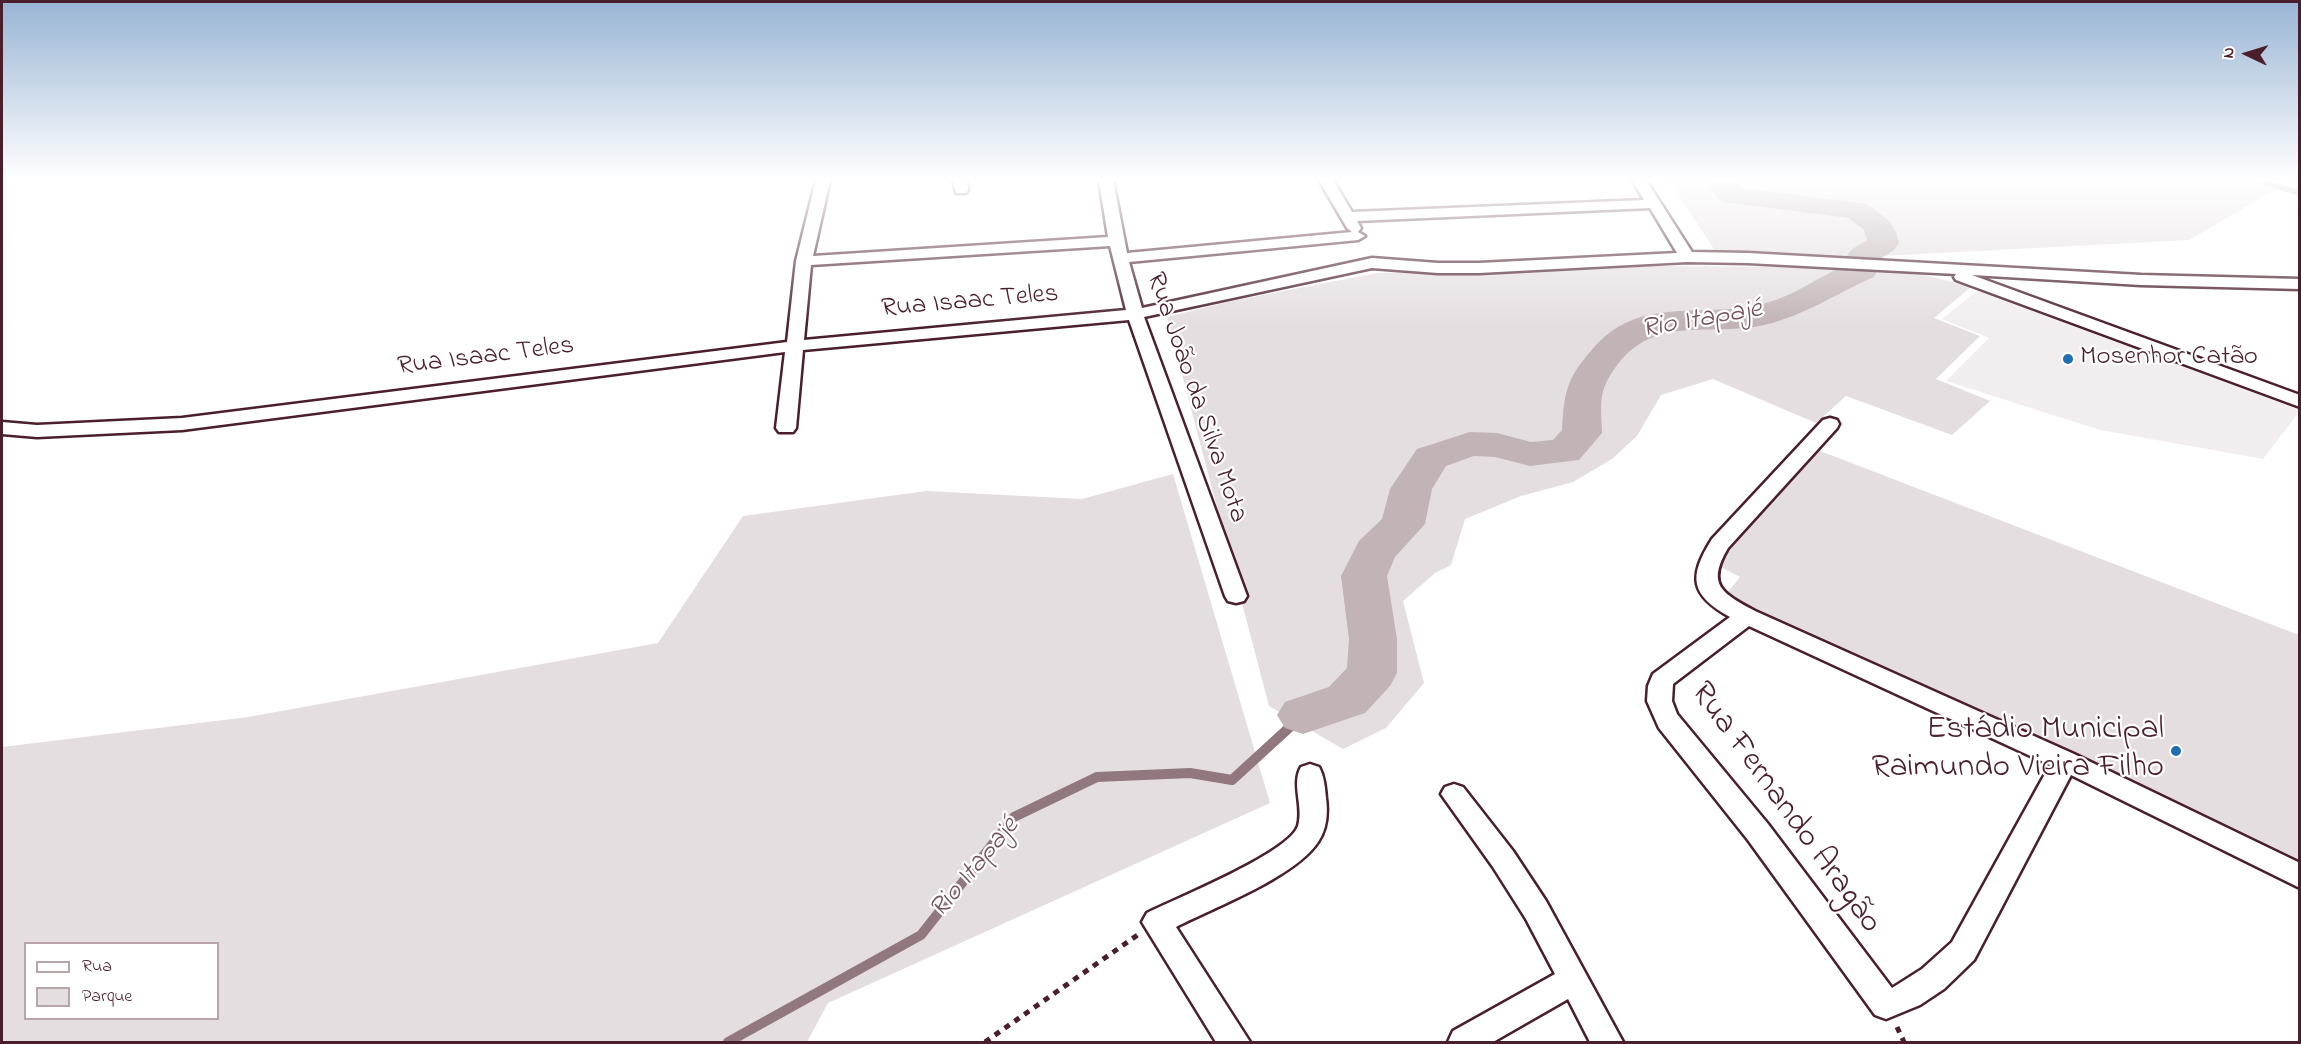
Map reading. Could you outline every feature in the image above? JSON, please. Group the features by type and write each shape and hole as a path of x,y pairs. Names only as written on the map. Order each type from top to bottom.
{"street":[{"path":"786,428 804,261 812,229"},
{"name":"Rua João da Silva Mota","path":"1114,229 1135,314 1236,596"},
{"path":"1354,229 1372,263"},
{"path":"1669,229 1687,257"},
{"path":"804,261 1117,249 1358,236"},
{"name":"Rua Isaac Teles","path":"4,429 100,430 182,424 795,346 1135,314 1372,263 1438,268 1479,268 1687,257 1827,262 2199,282 2300,284"},
{"path":"1942,269 2300,402"},
{"path":"1830,424 1720,544 1709,560 1706,571 1704,583 1709,592 1726,605 1747,616 2065,761 2300,876"},
{"name":"Rua Fernando Aragão","path":"1747,616 1662,680 1657,694 1660,706 1668,721 1758,832 1886,1005 1909,995 1933,979 1964,951 2065,761"},
{"path":"1234,1042 1157,922 1269,866 1300,847 1308,837 1313,824 1314,805 1310,774"},
{"path":"1454,794 1503,859 1536,910 1606,1042"},
{"path":"1464,1042 1573,980"}],"path":[{"path":"985,1042 1157,922"}],"shaded area":[{"name":"Mosenhor Catão","path":"1978,290 2299,408 2299,412 2263,459 2100,430 1946,381 1989,338 1942,319"}],"green space":[{"path":"1701,229 2208,229 2189,240 1843,258 1717,254"},
{"path":"1662,266 1796,267 1921,274 1971,287 1934,318 1980,336 1936,379 1990,401 1952,435 1846,396 1816,423 1713,379 1661,395 1637,436 1612,459 1573,482 1521,496 1465,519 1451,565 1435,573 1403,601 1424,683 1386,728 1343,749 1269,706 1167,317 1227,302 1377,273"},
{"name":"Estádio Municipal Raimundo Vieira Filho","path":"1815,449 2299,635 2299,867 1724,597 1740,577 1717,565"},
{"path":"1173,474 1270,803 828,1003 807,1042 2,1042 2,747 248,717 658,643 743,516 926,491 1082,499"}],"waterway":[{"name":"Rio Itapajé","path":"1303,715 1347,700 1372,673 1373,639 1364,576 1375,551 1403,524 1411,489 1431,458 1470,444 1497,445 1530,454 1565,451 1582,433 1582,401 1594,371 1610,350 1630,333 1652,324 1665,322 1762,315 1800,301 1862,270 1861,258 1883,243 1878,229"},
{"name":"Rio Itapajé","path":"728,1042 921,935 1014,817 1097,777 1190,773 1232,780 1303,715"}],"place":[{"name":"Mosenhor Catão","path":"2068,359"},
{"name":"Estádio Municipal Raimundo Vieira Filho","path":"2176,751"}]}
